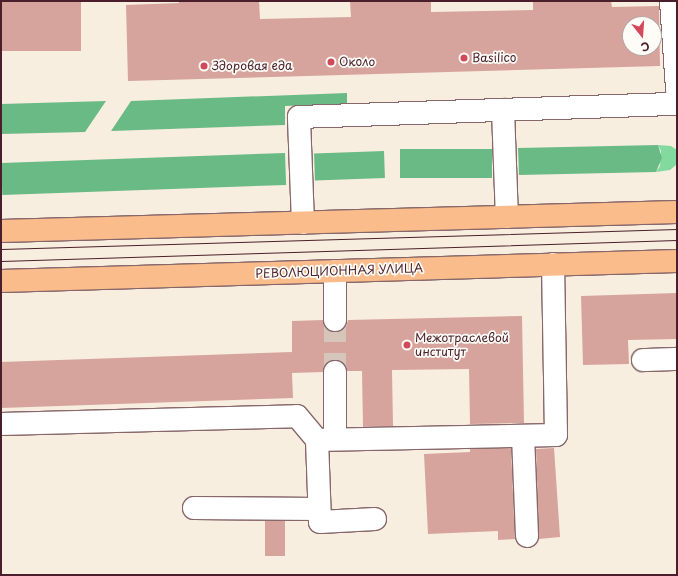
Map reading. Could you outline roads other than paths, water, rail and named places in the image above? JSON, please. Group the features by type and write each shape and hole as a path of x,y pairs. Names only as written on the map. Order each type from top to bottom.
{"main road":[{"path":"1,231 677,212"},
{"name":"РЕВОЛЮЦИОННАЯ УЛИЦА","path":"1,281 677,261"}],"lane":[{"path":"671,1 677,90"},
{"path":"303,222 300,117 677,104"},
{"path":"502,110 507,217"},
{"path":"1,424 297,416 326,440 556,435 553,264"},
{"path":"335,271 335,320"},
{"path":"642,360 677,359"},
{"path":"335,372 319,509 320,522 375,520"},
{"path":"523,436 527,536"},
{"path":"194,508 319,509"}],"tunnel":[{"path":"335,320 335,372"}],"tram line":[{"path":"1,249 677,229"},
{"path":"1,261 677,240"}],"place":[{"name":"Basilico","path":"464,58"},
{"name":"Около","path":"331,62"},
{"name":"Здоровая еда","path":"204,66"},
{"name":"Межотраслевой институт","path":"407,345"}]}
